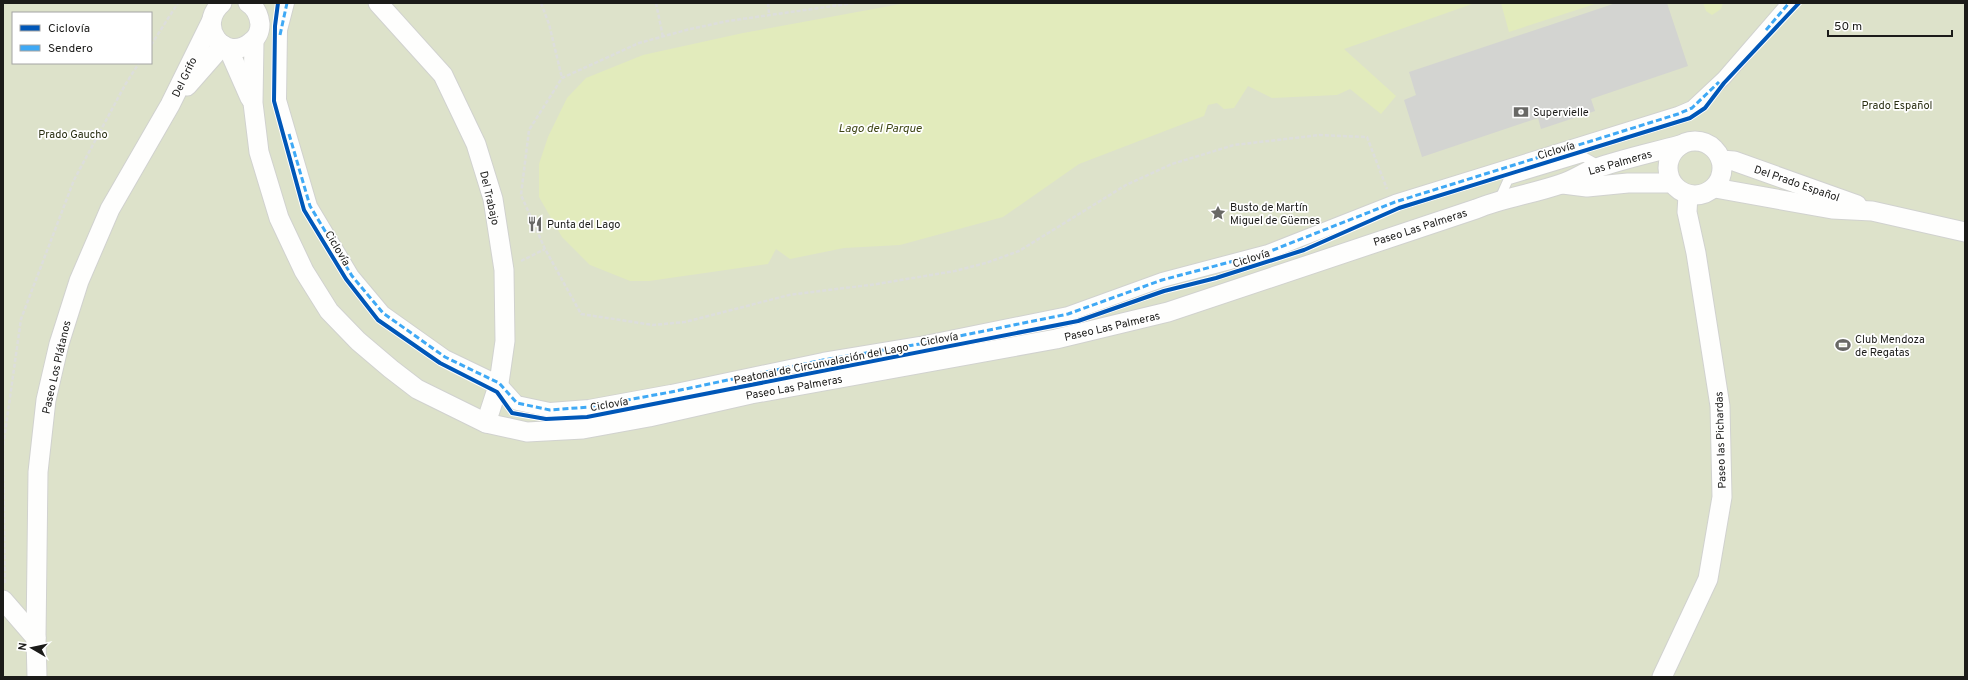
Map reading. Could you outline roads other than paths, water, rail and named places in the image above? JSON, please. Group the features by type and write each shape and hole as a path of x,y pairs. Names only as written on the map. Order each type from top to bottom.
{"street":[{"name":"Del Grifo","path":"170,105 211,22 213,14 222,3"},
{"name":"Peatonal de Circunvalación del Lago","path":"287,3 280,30 279,100 310,206 352,276 383,313 445,357 499,383 517,403 550,410 589,407 1060,316 1162,280 1268,252 1395,202 1678,114 1692,108 1724,78 1790,3"},
{"name":"Del Trabajo","path":"378,3 443,75 476,144 493,199 504,270 505,341 499,383 486,423"},
{"path":"253,5 260,25 254,40 253,103"},
{"path":"211,22 215,38 226,47 253,103"},
{"path":"226,47 238,49 247,46 254,40"},
{"name":"Del Grifo","path":"170,105 226,47"},
{"name":"Paseo Las Palmeras","path":"253,103 259,152 280,218 304,271 329,311 358,342 417,389 486,423 527,432 583,429 648,417 751,394 1056,338 1168,312 1500,200"},
{"name":"Paseo Los Plátanos","path":"37,677 38,472 46,400 59,344 79,281 110,209 170,105"},
{"path":"1696,140 1704,142 1717,152 1721,160 1722,175 1715,188 1698,196 1688,195 1678,191 1672,183 1667,167 1669,158 1680,145 1696,140"},
{"name":"Las Palmeras","path":"1500,200 1563,184 1583,173 1601,167 1680,145"},
{"name":"Del Prado Español","path":"1721,160 1734,161 1838,197 1872,211 1965,232"},
{"name":"Las Palmeras","path":"1563,184 1587,187 1672,183"},
{"name":"Del Prado Español","path":"1715,188 1832,209 1872,211"},
{"name":"Paseo las Pichardas","path":"1662,677 1708,579 1722,497 1720,406 1696,253 1687,212 1688,195"},
{"path":"4,601 36,638"}],"lane":[{"path":"1500,200 1508,180 1584,157 1601,167"}],"water":[{"name":"Lago del Parque","path":"906,3 1475,3 1344,49 1396,96 1381,114 1350,89 1337,95 1272,98 1248,86 1234,108 1224,109 1217,103 1208,105 1204,116 1079,164 1003,217 900,245 844,248 790,259 776,249 768,264 649,281 630,281 590,265 562,237 539,197 539,164 548,137 567,98 586,78 643,55 743,33"},
{"path":"1501,3 1598,3 1509,32"},
{"path":"1703,3 1723,3 1721,9 1712,15 1706,11"}],"place":[{"name":"Supervielle","path":"1521,112"},
{"name":"Busto de Martín Miguel de Güemes","path":"1218,213"},
{"name":"Punta del Lago","path":"535,224"},
{"name":"Club Mendoza de Regatas","path":"1843,345"}],"park label":[{"name":"Prado Español","path":"1897,105"},
{"name":"Prado Gaucho","path":"73,134"}]}
